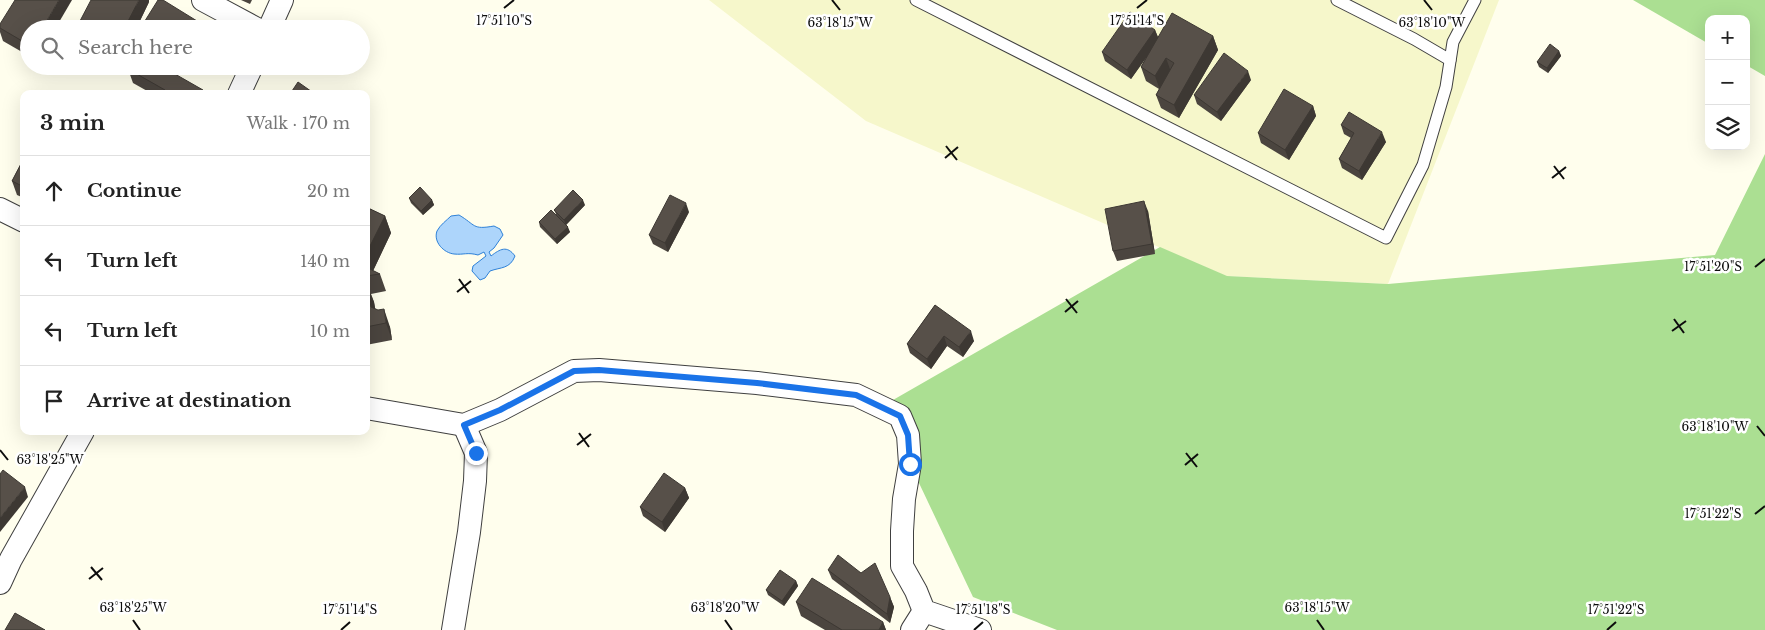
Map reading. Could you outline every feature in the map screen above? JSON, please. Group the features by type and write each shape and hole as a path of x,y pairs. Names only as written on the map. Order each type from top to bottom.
{"street":[{"path":"202,0 240,20"},
{"path":"273,20 282,0"},
{"path":"241,90 248,75"},
{"path":"0,209 20,219"},
{"path":"370,409 464,425 500,410 574,371 599,370 757,383 856,395 900,416 908,435 910,464 903,507 902,566 916,591 924,611 980,630"},
{"path":"453,630 469,532 475,481 476,453 464,425"},
{"path":"0,583 6,556 81,435"},
{"path":"912,630 924,611"}],"lane":[{"path":"916,0 1386,238 1424,166 1446,87 1453,42 1476,0"},
{"path":"1337,0 1414,39 1450,60"}],"green space":[{"path":"709,0 1499,0 1388,284 1226,276 866,121"},
{"path":"1633,0 1765,0 1765,76 1750,67 1750,15 1705,15 1705,42"},
{"path":"1765,154 1765,630 1057,630 973,597 910,464 886,404 1160,247 1227,276 1388,284 1715,255"}],"water":[{"path":"459,215 478,227 494,226 500,229 503,235 489,252 491,256 503,249 509,250 515,256 511,263 505,267 490,271 485,278 480,280 472,271 473,266 486,256 484,252 478,255 454,254 443,249 438,243 437,231 451,216"}],"building":[{"path":"15,0 59,0 47,20 20,20 20,40 0,28 0,24"},
{"path":"91,0 139,0 129,20 81,20"},
{"path":"158,0 163,0 195,20 146,20"},
{"path":"1130,12 1155,30 1127,70 1102,52"},
{"path":"1172,13 1213,36 1174,105 1156,95 1174,63 1166,58 1155,76 1141,67"},
{"path":"1550,44 1559,51 1547,68 1537,62"},
{"path":"1224,53 1248,71 1217,112 1194,95"},
{"path":"139,75 177,75 203,90 165,90"},
{"path":"298,82 309,90 293,90"},
{"path":"1284,89 1313,106 1285,150 1258,133"},
{"path":"1349,112 1382,132 1359,171 1339,159 1354,133 1341,125"},
{"path":"20,166 20,185 12,181"},
{"path":"420,187 432,200 421,211 409,198"},
{"path":"573,190 583,200 564,220 554,210"},
{"path":"670,195 686,203 665,243 649,235"},
{"path":"1144,201 1152,244 1113,251 1105,209"},
{"path":"370,209 385,216 370,246"},
{"path":"551,210 568,227 555,239 539,222"},
{"path":"370,269 380,274 370,275"},
{"path":"370,302 371,307 378,310 384,309 386,323 370,326"},
{"path":"935,305 971,331 959,347 944,336 927,359 907,344"},
{"path":"3,470 25,487 0,518 0,474"},
{"path":"664,473 685,488 662,522 640,507"},
{"path":"838,555 861,573 875,563 890,597 887,614 828,570"},
{"path":"780,570 796,581 782,601 766,590"},
{"path":"812,578 883,622 879,630 842,630 796,602"},
{"path":"15,613 45,630 5,630"}],"route":[{"path":"476,453 464,425 500,410 574,371 599,370 757,383 856,395 900,416 908,435 910,464"}]}
